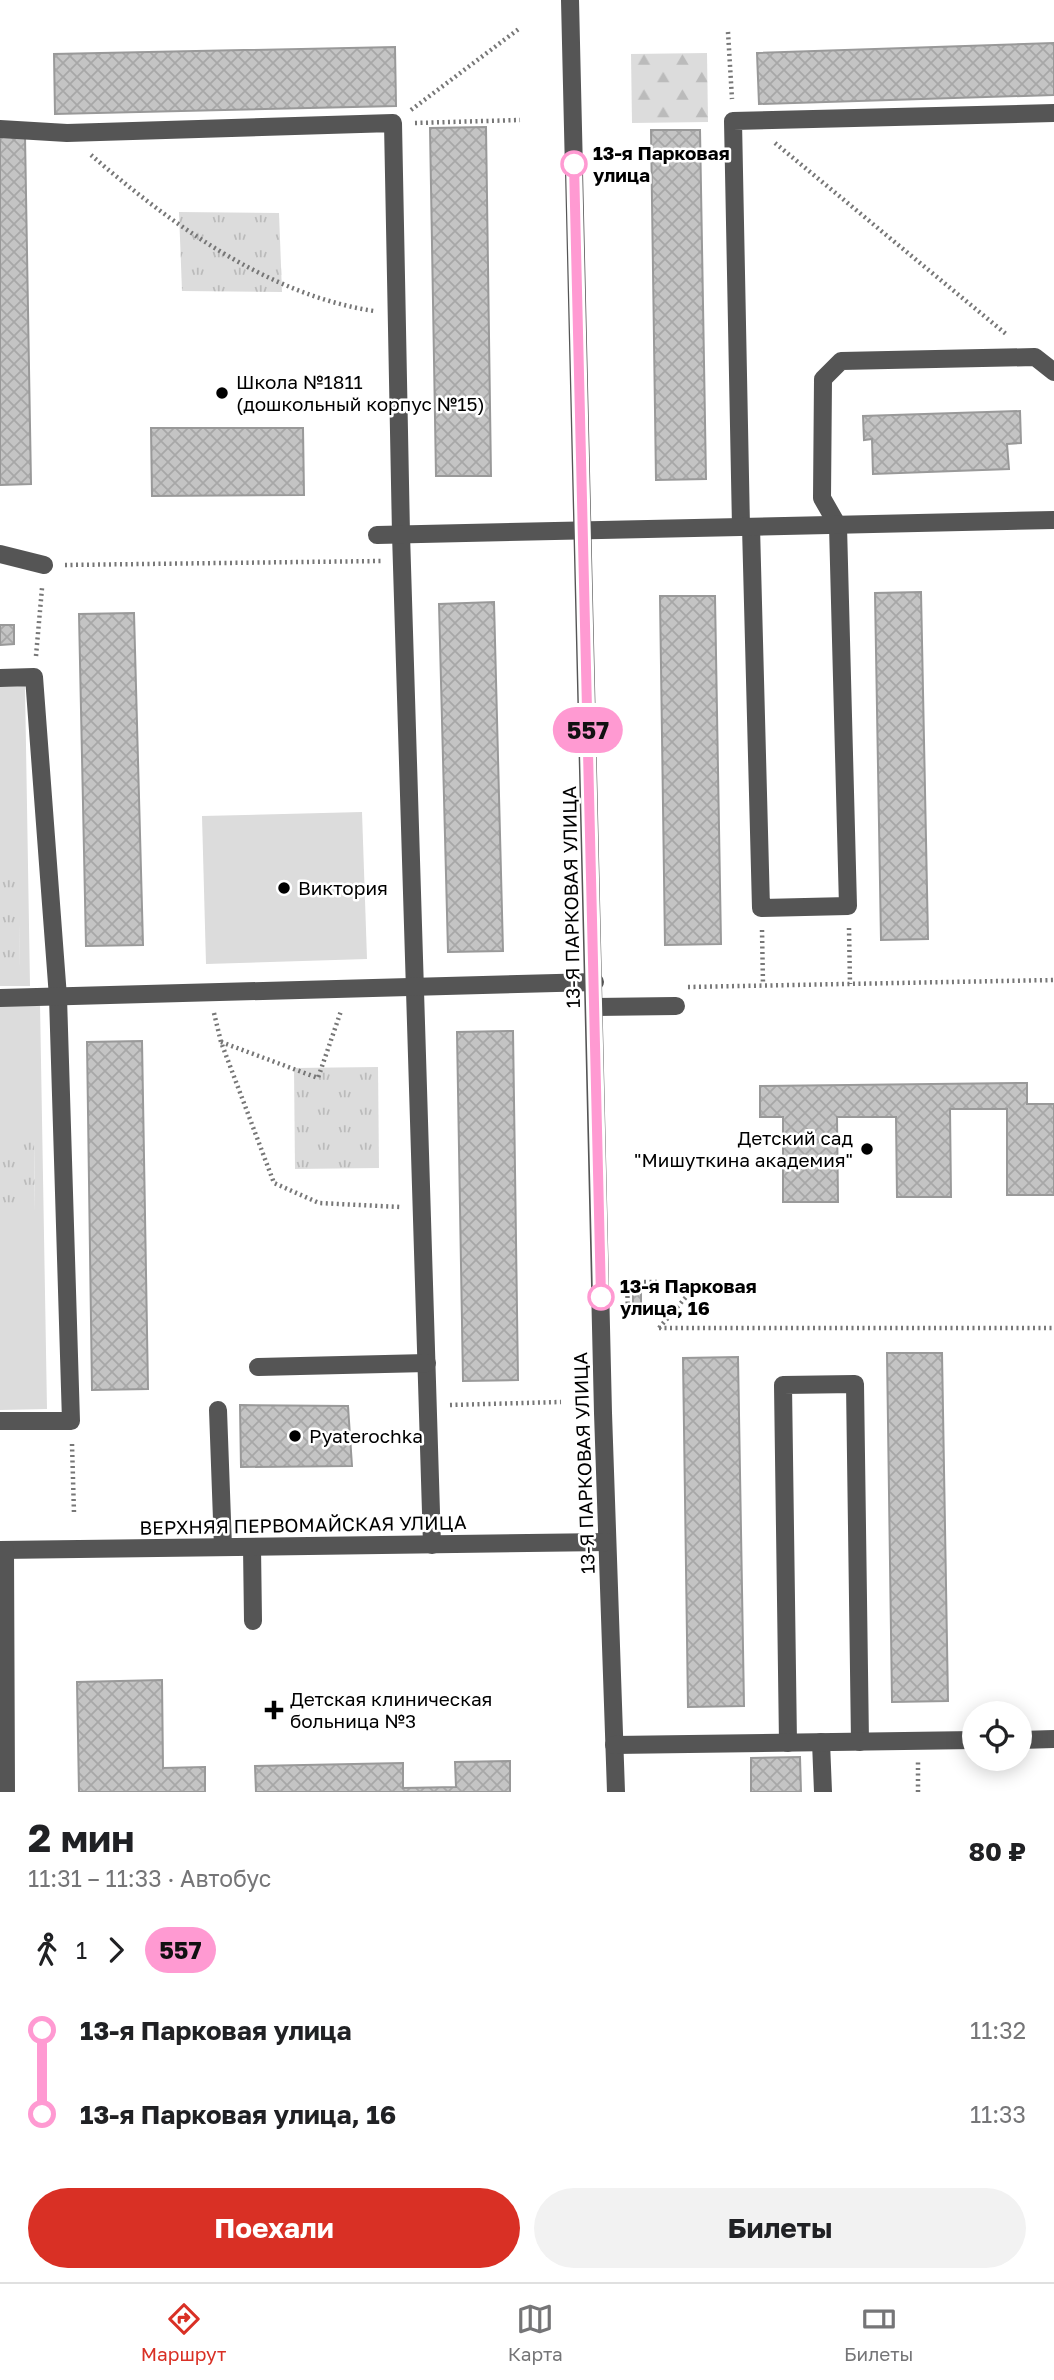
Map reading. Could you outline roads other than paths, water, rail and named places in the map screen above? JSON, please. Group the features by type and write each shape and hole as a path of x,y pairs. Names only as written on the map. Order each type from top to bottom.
{"street":[{"name":"13-Я ПАРКОВАЯ УЛИЦА","path":"570,0 607,1542 616,1792"},
{"path":"1054,113 741,120 746,527 761,908 848,906 838,526 822,498 822,379 841,360 1035,357 1054,372"},
{"path":"0,129 67,133 393,123 401,534 432,1545"},
{"path":"377,535 1054,520"},
{"path":"0,554 44,565"},
{"path":"0,678 34,677 58,997 71,1420 0,1421"},
{"path":"0,998 595,982"},
{"path":"595,1007 676,1006"},
{"path":"258,1367 427,1363"},
{"path":"789,1743 783,1385 807,1384 855,1384 860,1742"},
{"path":"218,1410 223,1547"},
{"name":"ВЕРХНЯЯ ПЕРВОМАЙСКАЯ УЛИЦА","path":"2,1550 607,1542"},
{"path":"252,1547 253,1621"},
{"path":"2,1550 6,1792"},
{"path":"1032,1740 1054,1739"},
{"path":"614,1745 962,1741"},
{"path":"821,1742 822,1792"}],"place":[{"name":"13-я Парковая улица","path":"574,164"},
{"name":"Школа №1811 (дошкольный корпус №15)","path":"222,393"},
{"name":"Виктория","path":"284,888"},
{"name":"Детский сад \"Мишуткина академия\"","path":"867,1149"},
{"name":"13-я Парковая улица, 16","path":"601,1297"},
{"name":"Pyaterochka","path":"295,1436"},
{"name":"Детская клиническая больница №3","path":"274,1710"}]}
